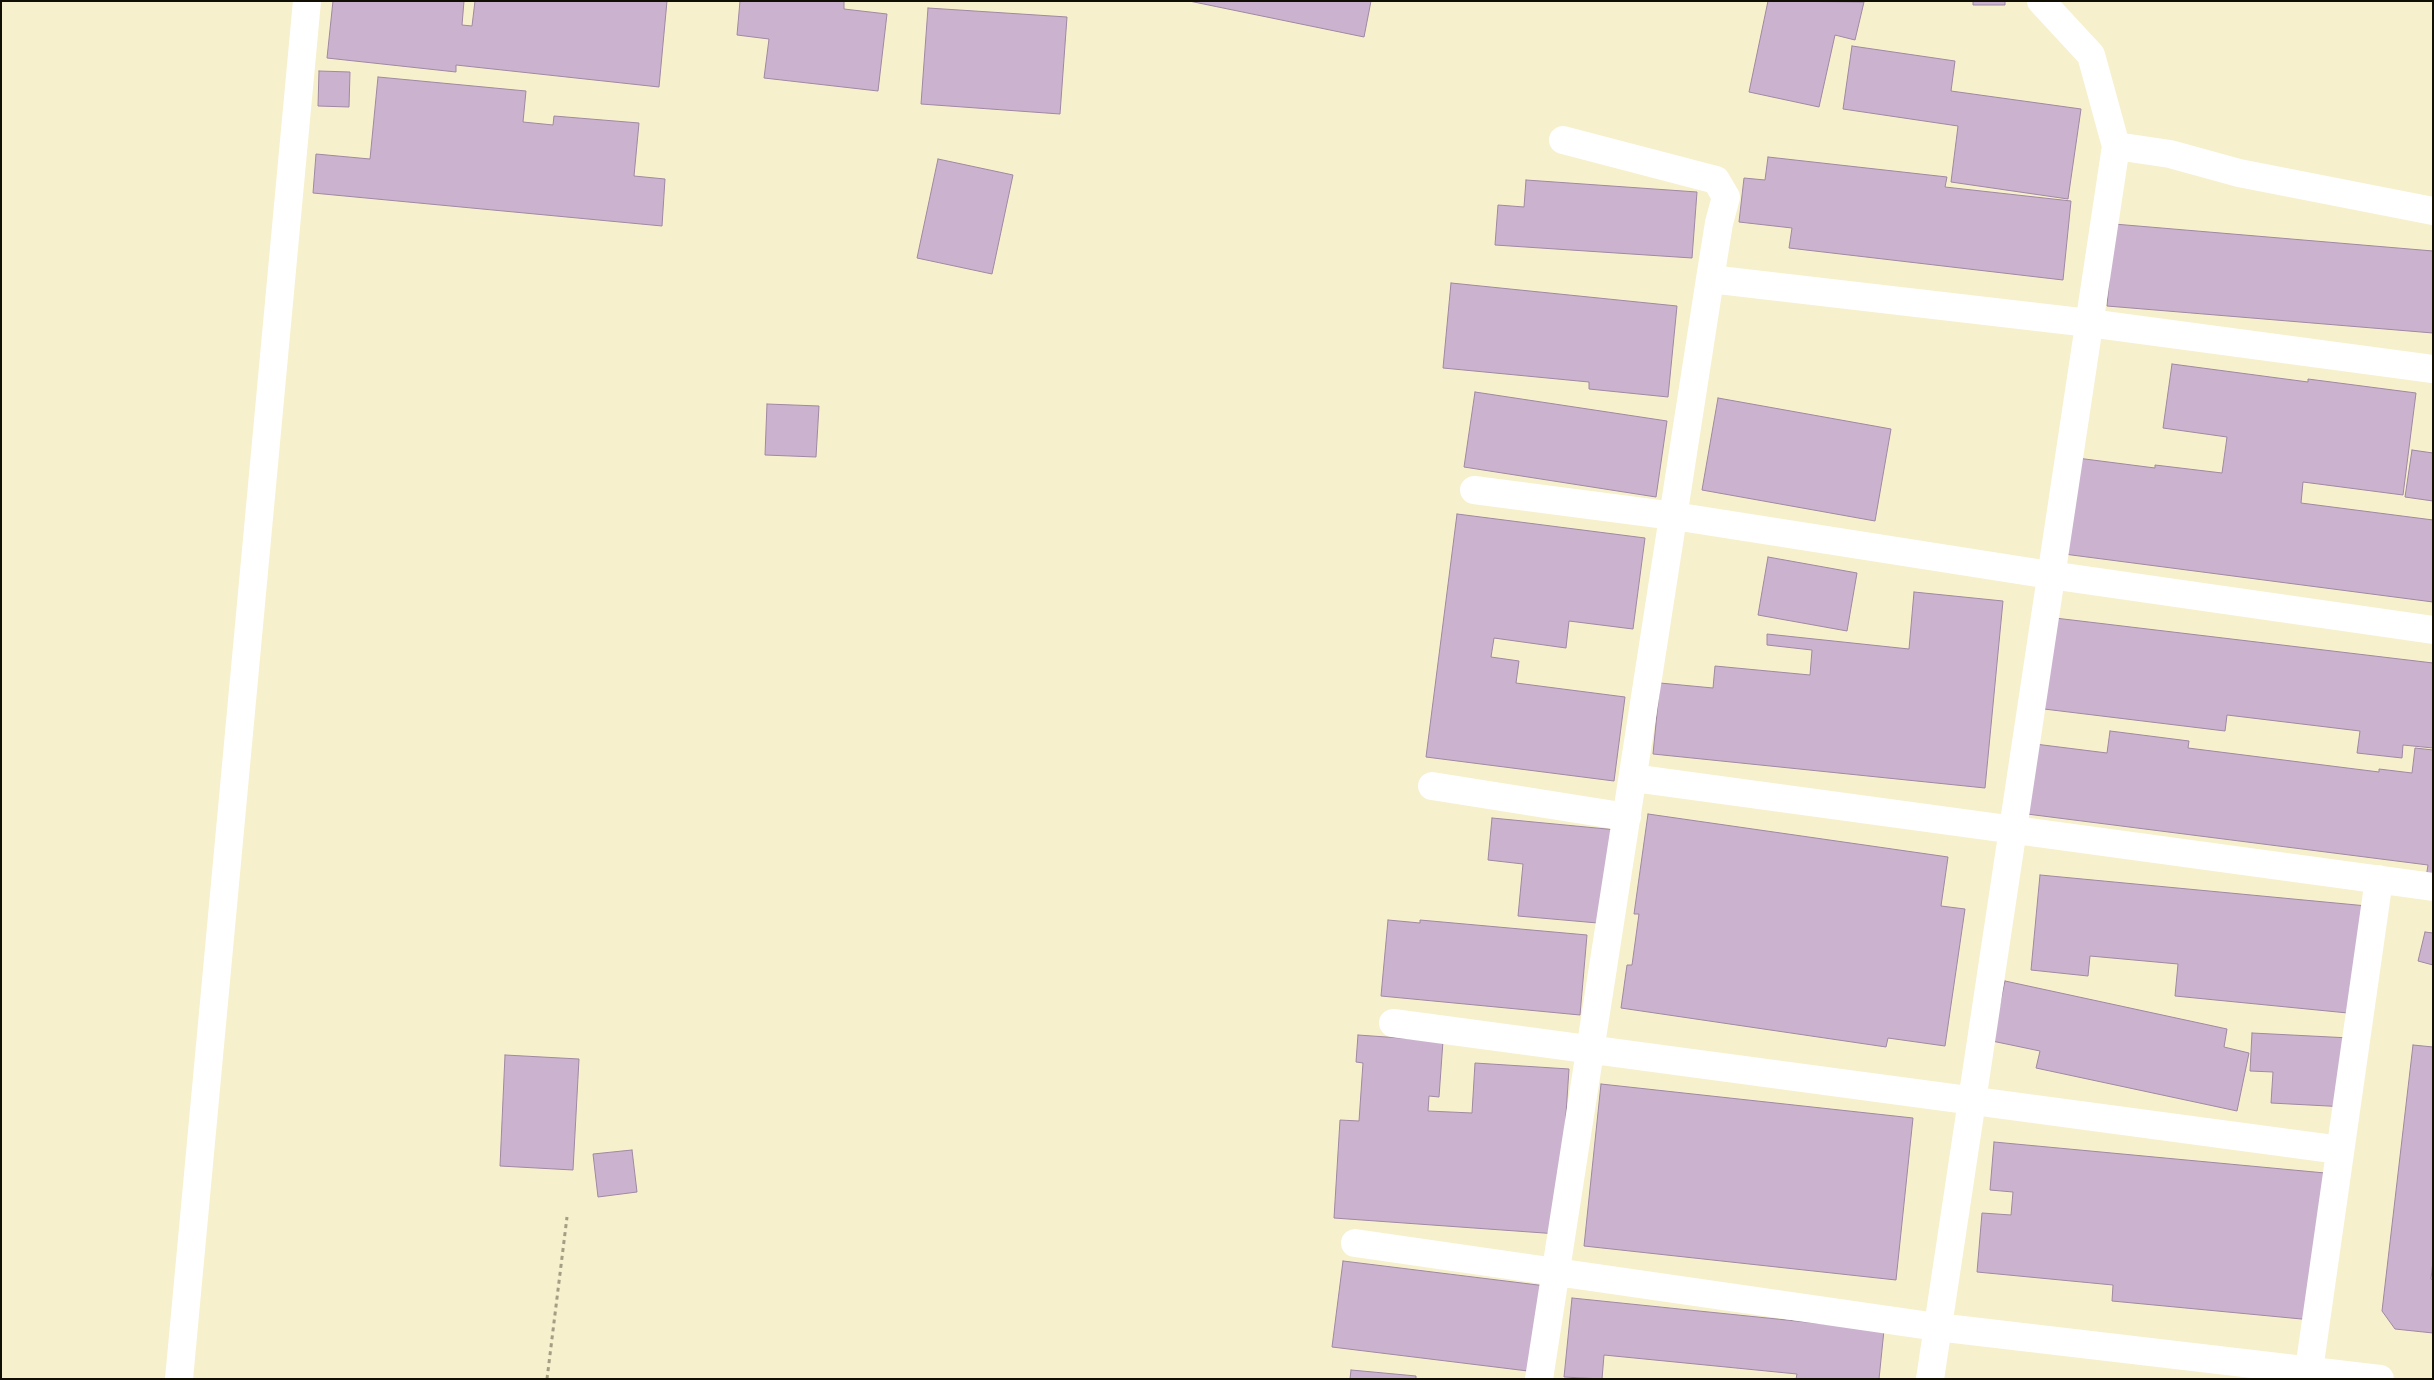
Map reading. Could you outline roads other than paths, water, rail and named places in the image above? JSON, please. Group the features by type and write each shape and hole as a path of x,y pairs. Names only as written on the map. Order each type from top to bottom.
{"street":[{"path":"179,1379 307,1"},
{"path":"1930,1379 2116,146 2091,55 2041,1"},
{"path":"1539,1379 1719,223 1726,197 1716,180 1563,140"},
{"path":"2116,146 2170,154 2239,174 2433,211"},
{"path":"1710,280 2089,323 2433,369"},
{"path":"1474,490 1674,516 2050,575 2433,630"},
{"path":"1633,778 2433,887"},
{"path":"1432,786 1627,818"},
{"path":"2309,1370 2379,879"},
{"path":"1392,1023 2340,1150"},
{"path":"1355,1243 1937,1327 2380,1379"}]}
